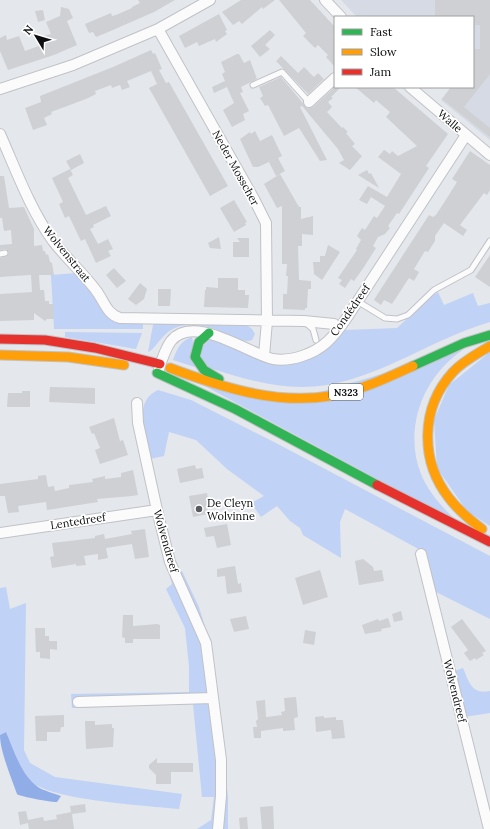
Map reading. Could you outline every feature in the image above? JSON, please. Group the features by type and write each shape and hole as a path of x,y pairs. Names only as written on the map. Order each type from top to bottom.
{"main road":[{"path":"209,333 199,342 196,348 196,361 204,370 235,389"},
{"name":"N323","path":"0,339 45,340 95,348 159,369 235,389 275,397 323,397 352,390 374,382 450,348 488,335"},
{"path":"490,346 459,366 449,377 430,412 427,440 432,471 445,494 452,504 465,516 490,534"},
{"name":"N323","path":"0,355 68,358 159,369 378,486 490,542"}],"street":[{"path":"0,89 73,65 158,29 210,0"},
{"path":"325,0 340,16"},
{"name":"Neder Mosscher","path":"158,29 266,223 267,321 264,356"},
{"path":"309,102 334,79"},
{"name":"Walle","path":"411,88 490,155"},
{"name":"Wolvenstraat","path":"0,134 42,225 54,242 97,291 109,312 120,318 149,318"},
{"name":"Condédreef","path":"159,369 172,340 180,334 191,331 209,333 264,356 275,359 298,357 320,348 334,335 466,135"},
{"name":"Condédreef","path":"149,318 304,321 334,324"},
{"name":"Wolvendreef","path":"137,403 138,423 170,562 206,643 221,760 221,796 218,829"},
{"name":"Lentedreef","path":"0,533 157,510"},
{"name":"Wolvendreef","path":"421,554 489,829"},
{"path":"78,702 212,698"}],"lane":[{"path":"253,85 282,72 309,102"},
{"path":"357,301 385,318 397,319 408,315 434,290 471,270 490,241"},
{"name":"Condédreef","path":"304,321 312,329 316,340"}],"shaded area":[{"path":"341,0 490,0 490,140 441,100 450,88 474,88 474,16 356,16"},
{"path":"77,273 101,303 110,320 143,323 143,329 54,329 51,275"},
{"path":"438,292 444,305 473,293 478,306 490,303 490,322 443,340 374,371 327,385 290,387 242,378 207,367 198,350 210,340 217,340 252,356 269,361 284,363 300,362 315,356 330,346 345,330 397,328 427,300"},
{"path":"155,323 248,326 255,334 252,340 243,341 208,327 185,325 174,328 164,336 151,351 148,352 153,325"},
{"path":"65,332 142,333 136,349 65,337"},
{"path":"192,337 198,368 173,360 180,346"},
{"path":"463,350 449,361 437,374 427,389 420,405 414,439 416,457 424,481 437,501 459,523 190,378 283,403"},
{"path":"490,352 490,526 467,511 437,468 434,420 449,385"},
{"path":"158,390 191,400 490,556 490,619 432,590 424,552 345,509 340,522 341,558 303,535 300,528 290,521 277,506 261,517 251,503 264,496 227,469 196,440 169,432 164,456 150,459 143,430 143,411 145,403 150,395"},
{"path":"182,571 199,607 209,640 228,797 228,829 197,829 211,820 214,797 202,797 193,704 72,708 71,694 189,692 189,666 185,628 166,589 172,584 170,576"},
{"path":"6,587 10,609 26,603 24,750 30,763 55,777 182,794 179,809 100,801 57,793 41,788 27,776 17,758 6,732 0,735 0,588"},
{"path":"463,668 469,682 475,689 484,692 490,691 490,713 464,717 454,671"}],"water":[{"path":"6,732 27,776 32,782 43,790 61,796 57,802 17,794 6,764 0,741 0,735"}],"building":[{"path":"138,0 175,0 154,12 96,37 93,32 89,33 85,24 111,13 112,16 132,8 140,3"},
{"path":"241,0 275,0 263,9 262,7 242,24 239,21 233,25 222,12"},
{"path":"279,0 310,0 334,26 334,66 326,57 328,55 318,45 315,48 303,36 306,33"},
{"path":"435,0 490,0 490,74 464,107 490,128 490,137 442,99 450,88 474,88 474,49 480,49 480,25 475,25 474,16 435,16"},
{"path":"61,7 69,9 73,18 67,21 77,45 54,55 8,70 0,51 0,38 6,35 7,40 19,36 25,51 44,44 43,41 46,40 44,36 51,34 46,22 60,16"},
{"path":"43,10 45,20 38,22 35,11"},
{"path":"219,14 227,30 225,31 227,34 216,42 215,39 199,46 197,42 185,48 179,36"},
{"path":"270,30 275,35 265,45 270,49 260,57 251,46"},
{"path":"151,50 153,54 155,53 162,69 159,70 166,83 169,82 228,186 210,196 149,88 157,84 151,71 127,81 130,87 122,90 120,85 112,88 111,85 95,91 96,94 86,99 51,112 52,114 44,118 47,125 33,130 25,108 41,102 40,96"},
{"path":"239,54 244,63 250,60 257,79 241,87 243,92 240,93 249,111 243,114 245,120 232,127 223,110 234,103 227,87 214,93 212,87 225,81 222,74 225,72 221,62"},
{"path":"281,56 298,73 304,67 314,77 318,73 324,79 308,94 276,61"},
{"path":"281,77 307,108 313,107 334,88 340,88 328,102 332,107 327,112 342,128 343,127 348,132 346,133 355,144 352,146 362,156 350,170 339,163 344,160 338,149 302,106 300,107 327,160 320,161 299,128 284,136 268,105 265,106 260,98 263,96 259,87"},
{"path":"356,88 394,88 448,134 426,166 429,168 399,214 397,213 388,226 390,228 385,234 378,237 373,246 376,248 364,267 354,281 351,279 345,288 339,284 342,280 338,278 357,250 356,249 361,240 357,236 362,228 365,230 374,216 377,218 385,206 371,197 367,204 359,200 368,186 387,197 401,174 378,157 384,150 390,154 392,151 398,156 417,146 386,117 390,112 376,100 374,103"},
{"path":"255,131 260,141 272,135 282,156 278,158 285,171 276,176 269,162 258,167 253,167 240,139 250,132 251,134"},
{"path":"470,151 490,165 490,190 487,195 484,193 460,225 467,230 463,236 444,223 435,236 435,241 428,252 425,251 414,269 419,272 414,281 409,278 392,304 384,300 381,305 374,300 429,215 433,217 436,215 447,198 457,182 452,179"},
{"path":"80,154 84,163 71,170 66,161"},
{"path":"70,169 73,175 68,178 86,215 106,206 111,216 93,225 94,227 90,229 98,244 108,239 113,249 108,251 111,256 96,263 85,239 81,241 69,216 65,218 59,204 63,202 52,178"},
{"path":"367,170 369,174 371,173 379,188 358,175"},
{"path":"280,174 299,207 301,207 301,219 313,216 313,235 302,234 302,246 298,246 299,280 311,281 311,289 308,289 307,308 305,308 305,310 283,309 283,294 287,294 288,276 286,276 287,264 282,264 282,206 277,208 264,184"},
{"path":"0,176 4,176 9,208 24,207 34,229 34,246 42,245 43,251 45,251 46,255 48,254 50,262 52,263 54,275 39,275 40,290 44,290 45,301 49,301 49,304 53,304 54,319 47,319 45,321 34,313 34,320 0,321 0,294 32,292 31,275 0,277 0,258 7,256 9,253 6,249 0,250 0,245 12,244 11,230 4,231 2,218 0,218"},
{"path":"234,200 247,222 245,223 246,225 234,232 220,208"},
{"path":"219,237 221,249 210,248 208,243"},
{"path":"237,238 249,238 249,257 233,257 233,242 240,242"},
{"path":"328,245 340,252 322,280 314,274 313,262 320,262 320,256 325,256"},
{"path":"490,255 490,287 475,277"},
{"path":"114,268 126,281 117,288 106,275"},
{"path":"218,278 238,278 238,290 245,290 245,295 249,295 248,308 204,307 206,287 218,288"},
{"path":"140,283 147,289 144,299 136,305 128,299"},
{"path":"158,289 171,289 170,306 158,306"},
{"path":"50,387 95,388 95,404 49,402"},
{"path":"22,391 30,391 30,407 7,407 8,393 22,393"},
{"path":"114,418 120,441 123,440 128,455 100,464 95,450 100,448 94,433 92,434 89,427"},
{"path":"195,465 196,469 202,468 204,478 180,483 177,469"},
{"path":"133,470 138,495 97,499 98,502 47,510 46,502 18,506 19,512 8,513 5,496 0,496 0,484 38,479 38,476 46,475 48,487 54,486 55,491 69,488 69,485 93,482 92,479 105,476 105,479 121,477 121,473"},
{"name":"De Cleyn Wolvinne","path":"207,493 209,504 207,505 208,514 193,517 189,496"},
{"path":"227,524 231,545 217,548 214,536 206,537 204,528"},
{"path":"145,529 149,557 135,559 132,544 106,548 108,558 98,560 98,554 84,556 86,565 76,566 76,564 52,568 50,557 54,556 52,543 95,538 95,536 104,534 105,539 132,534 131,531"},
{"path":"363,559 373,567 374,571 382,570 384,581 359,585 355,561"},
{"path":"235,566 238,584 241,583 242,592 227,594 225,576 217,577 217,569"},
{"path":"320,570 328,597 303,605 295,578"},
{"path":"401,611 403,620 394,622 392,614"},
{"path":"123,615 133,615 133,626 160,625 160,639 133,639 133,643 125,643 125,638 122,637"},
{"path":"246,616 249,629 234,632 230,619"},
{"path":"388,618 391,627 381,629 382,631 365,634 362,625 378,619 379,621"},
{"path":"462,619 486,651 482,653 484,655 476,660 475,658 470,661 464,653 468,650 451,627"},
{"path":"35,628 45,628 45,636 49,636 49,641 57,641 57,650 50,649 50,659 40,658 40,652 36,652"},
{"path":"305,630 316,632 314,645 303,643"},
{"path":"296,697 298,717 294,718 295,730 283,731 283,728 261,731 261,738 254,738 253,727 257,727 256,721 258,719 256,701 265,700 266,717 282,715 281,712 285,711 284,698"},
{"path":"64,715 64,727 61,727 60,732 47,732 47,741 36,741 35,716"},
{"path":"324,716 324,718 336,717 336,720 343,720 345,738 332,739 331,730 316,732 315,717"},
{"path":"85,721 95,721 95,725 112,724 112,728 114,728 113,747 86,749"},
{"path":"157,758 157,763 193,763 193,772 171,772 171,784 156,784 156,775 149,768 149,765"},
{"path":"85,804 86,812 72,814 74,829 29,829 28,823 20,825 18,812 26,811 28,820 43,817 44,821 57,819 56,815 71,812 70,806"},
{"path":"273,806 274,829 262,829 260,807"},
{"path":"247,817 248,829 240,829 239,818"}],"traffic: fast":[{"path":"209,333 199,342 195,357 204,370 219,379"},
{"path":"413,366 464,343 490,335"},
{"path":"157,373 235,409 377,485"}],"traffic: slow":[{"path":"482,529 456,507 439,483 433,468 429,451 428,435 434,402 442,386 461,364 490,346"},
{"path":"0,355 68,357 124,365"},
{"path":"170,368 229,388 269,396 310,398 330,396 352,391 413,366"}],"traffic: jam":[{"path":"0,339 45,340 95,348 160,364"},
{"path":"377,485 490,542"}],"place":[{"name":"De Cleyn Wolvinne","path":"199,509"}]}
